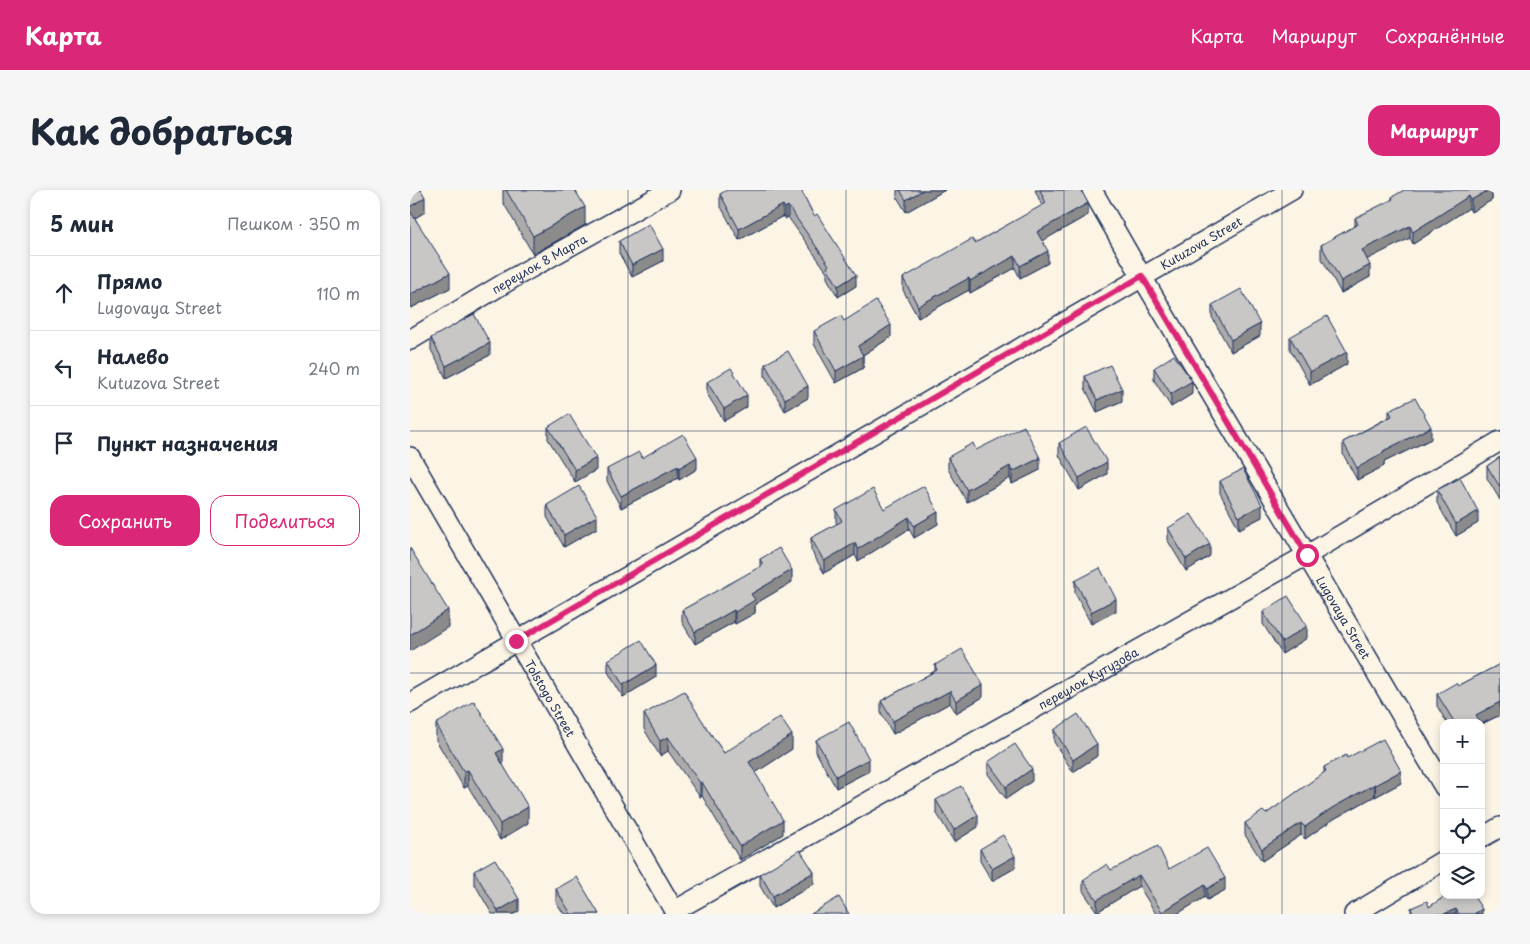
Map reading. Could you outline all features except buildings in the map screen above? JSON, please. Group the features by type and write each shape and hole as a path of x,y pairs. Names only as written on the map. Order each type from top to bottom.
{"street":[{"name":"переулок 8 Марта","path":"410,340 522,273 670,190"},
{"name":"Lugovaya Street","path":"1092,190 1440,780"},
{"name":"Kutuzova Street","path":"410,703 1292,190"},
{"name":"переулок Кутузова","path":"675,912 1307,555 1500,441"},
{"name":"Tolstogo Street","path":"410,457 675,912"},
{"path":"1485,836 1500,827"},
{"path":"1354,914 1440,862"}],"route":[{"path":"516,641 1142,276 1307,555"}]}
